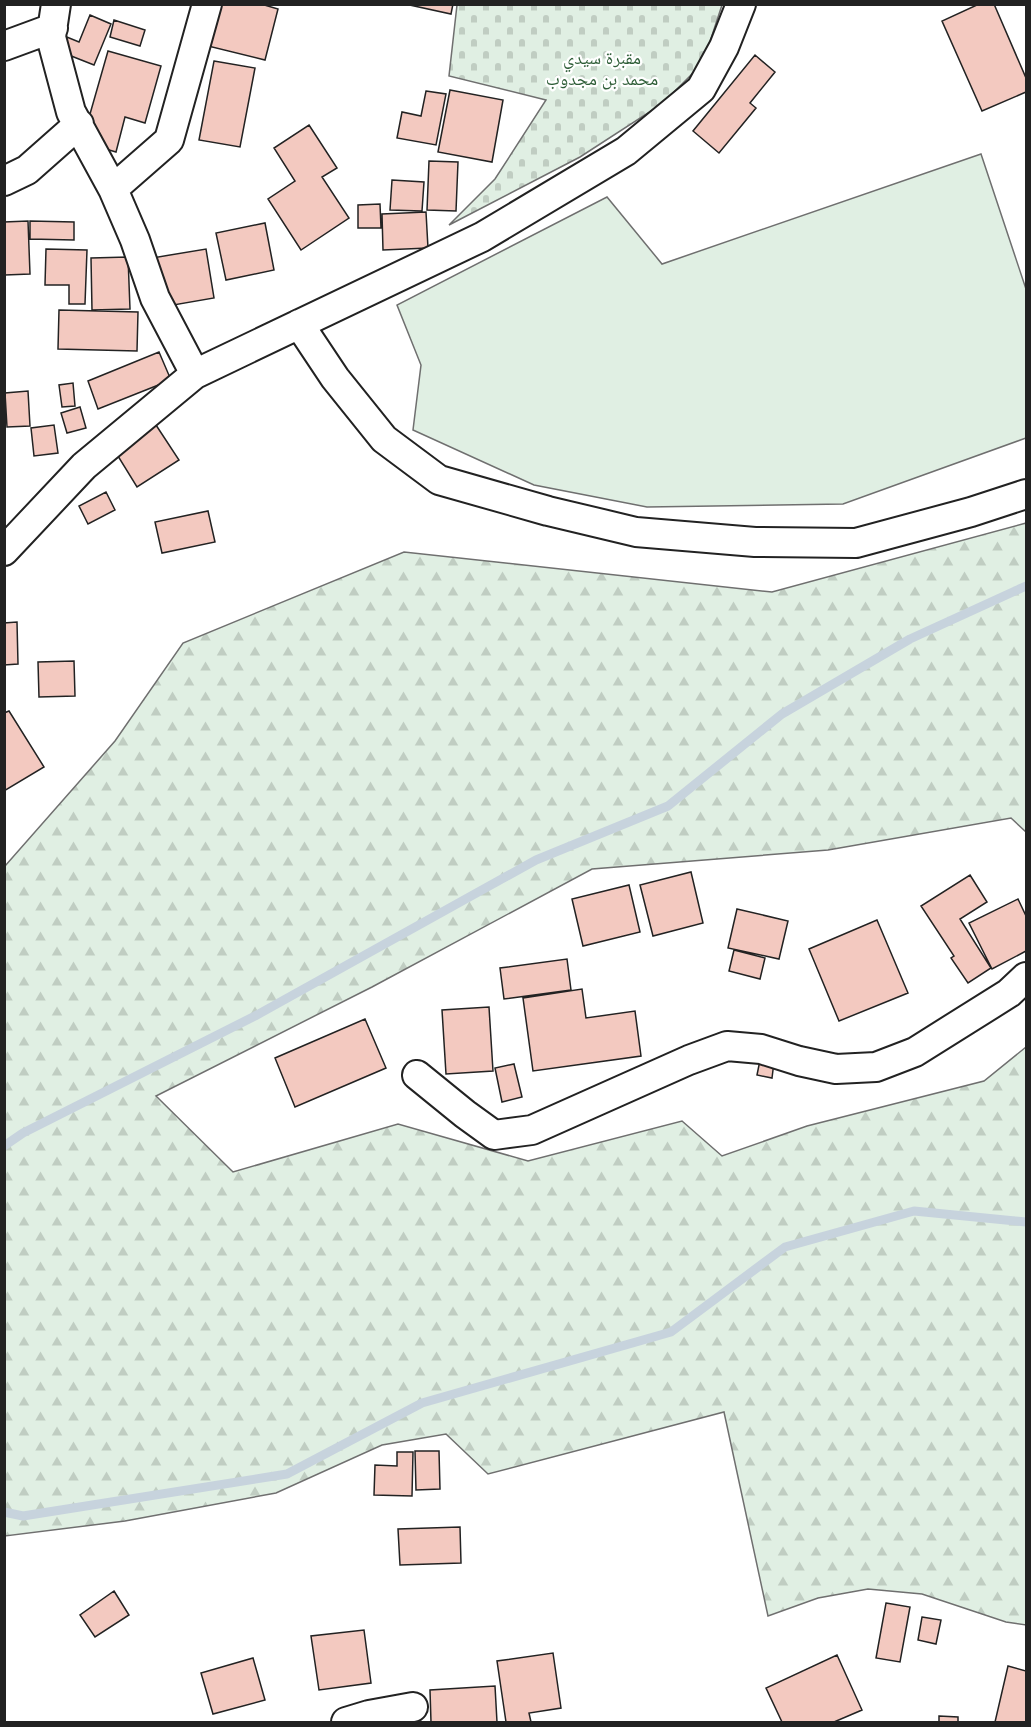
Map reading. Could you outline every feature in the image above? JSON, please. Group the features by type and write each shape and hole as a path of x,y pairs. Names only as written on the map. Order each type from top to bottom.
{"street":[{"path":"113,189 169,140 207,4"},
{"path":"4,551 84,466 195,374 482,237 626,150 701,88 724,47 741,4"},
{"path":"54,16 51,37 71,112 113,189 135,240 155,298 195,374"},
{"path":"4,46 54,16"},
{"path":"4,182 27,170 78,124"},
{"path":"299,324 335,378 384,439 439,480 548,511 636,532 755,542 856,543 971,512 1026,494"},
{"path":"417,1075 494,1135 532,1130 688,1060 727,1046 761,1049 799,1061 836,1069 876,1067 915,1052 1010,993 1026,977"},
{"path":"346,1722 369,1715 413,1707"}],"green space":[{"name":"مقبرة سيدي محمد بن مجدوب","path":"457,5 722,5 703,63 662,104 580,157 449,225 495,179 546,100 449,76"},
{"path":"981,154 1026,289 1026,438 843,504 647,507 534,485 413,430 421,365 397,305 607,197 662,264"},
{"path":"1026,523 1026,832 1011,818 828,850 592,869 372,987 156,1096 233,1172 398,1124 528,1161 682,1121 722,1156 807,1126 984,1081 1026,1047 1026,1625 1006,1622 922,1594 868,1589 818,1598 768,1616 724,1412 488,1474 446,1434 382,1445 276,1493 125,1521 5,1536 5,866 115,741 183,643 404,552 772,592"}],"building":[{"path":"218,4 261,4 278,9 265,60 208,46"},
{"path":"405,4 453,4 451,14"},
{"path":"979,4 994,4 1026,78 1026,92 982,111 942,21"},
{"path":"90,15 111,24 94,65 51,48 57,33 79,42"},
{"path":"114,20 145,30 140,46 110,37"},
{"path":"108,51 161,66 145,123 125,117 116,152 82,142"},
{"path":"755,55 775,72 750,103 756,108 719,153 693,131"},
{"path":"214,61 255,68 240,147 199,140"},
{"path":"450,90 503,100 492,162 438,152"},
{"path":"426,91 446,94 436,145 397,138 402,112 421,116"},
{"path":"309,125 337,168 322,177 349,218 301,250 268,199 295,181 274,148"},
{"path":"429,161 458,162 456,211 427,210"},
{"path":"392,180 424,182 422,211 390,210"},
{"path":"380,204 381,228 358,228 358,205"},
{"path":"426,212 428,248 383,250 382,214"},
{"path":"28,221 30,274 5,275 4,222"},
{"path":"30,221 74,222 74,240 30,239"},
{"path":"265,223 274,270 226,280 216,233"},
{"path":"46,249 87,250 85,304 69,304 69,285 45,285"},
{"path":"206,249 214,298 162,307 152,258"},
{"path":"128,257 130,309 92,310 91,258"},
{"path":"59,310 138,312 137,351 58,349"},
{"path":"159,352 171,380 98,409 88,381"},
{"path":"73,383 75,406 62,407 59,385"},
{"path":"28,391 30,426 7,427 5,393"},
{"path":"80,407 86,428 67,433 61,413"},
{"path":"154,422 179,460 137,487 113,448"},
{"path":"54,425 58,453 34,456 31,428"},
{"path":"106,492 115,510 88,524 79,506"},
{"path":"208,511 215,542 162,553 155,522"},
{"path":"17,622 18,664 4,665 4,623"},
{"path":"74,661 75,696 39,697 38,662"},
{"path":"9,711 44,767 4,791 4,713"},
{"path":"691,872 703,923 653,936 640,885"},
{"path":"970,875 987,902 960,919 991,968 968,983 951,958 954,956 921,906"},
{"path":"629,885 640,932 583,946 572,899"},
{"path":"1018,899 1026,916 1026,951 992,969 969,923"},
{"path":"737,909 788,921 779,959 728,948"},
{"path":"877,920 908,993 839,1021 809,949"},
{"path":"734,950 765,958 760,979 729,971"},
{"path":"567,959 571,990 504,999 500,968"},
{"path":"582,989 586,1018 635,1011 641,1056 533,1071 523,998"},
{"path":"489,1007 493,1071 446,1074 442,1010"},
{"path":"365,1019 386,1068 295,1107 275,1058"},
{"path":"760,1060 774,1062 772,1078 757,1075"},
{"path":"514,1064 522,1097 502,1102 495,1068"},
{"path":"415,1451 439,1451 440,1489 416,1490"},
{"path":"397,1452 413,1452 412,1496 374,1495 375,1465 397,1466"},
{"path":"460,1527 461,1563 400,1565 398,1529"},
{"path":"114,1591 129,1615 95,1637 80,1615"},
{"path":"886,1603 910,1607 900,1662 876,1658"},
{"path":"922,1617 941,1620 936,1644 918,1640"},
{"path":"364,1630 371,1683 319,1690 311,1636"},
{"path":"553,1653 561,1708 529,1713 531,1722 506,1722 497,1661"},
{"path":"837,1655 862,1710 834,1722 782,1722 766,1688"},
{"path":"253,1658 265,1700 213,1714 201,1673"},
{"path":"1008,1666 1026,1671 1026,1722 995,1722"},
{"path":"495,1686 497,1722 431,1722 430,1690"},
{"path":"939,1716 958,1717 958,1722 939,1722"}],"waterway":[{"path":"4,1146 23,1133 255,1016 536,860 668,806 782,714 910,639 1026,586"},
{"path":"4,1512 23,1516 287,1474 422,1403 671,1332 785,1247 914,1211 1026,1222"}]}
